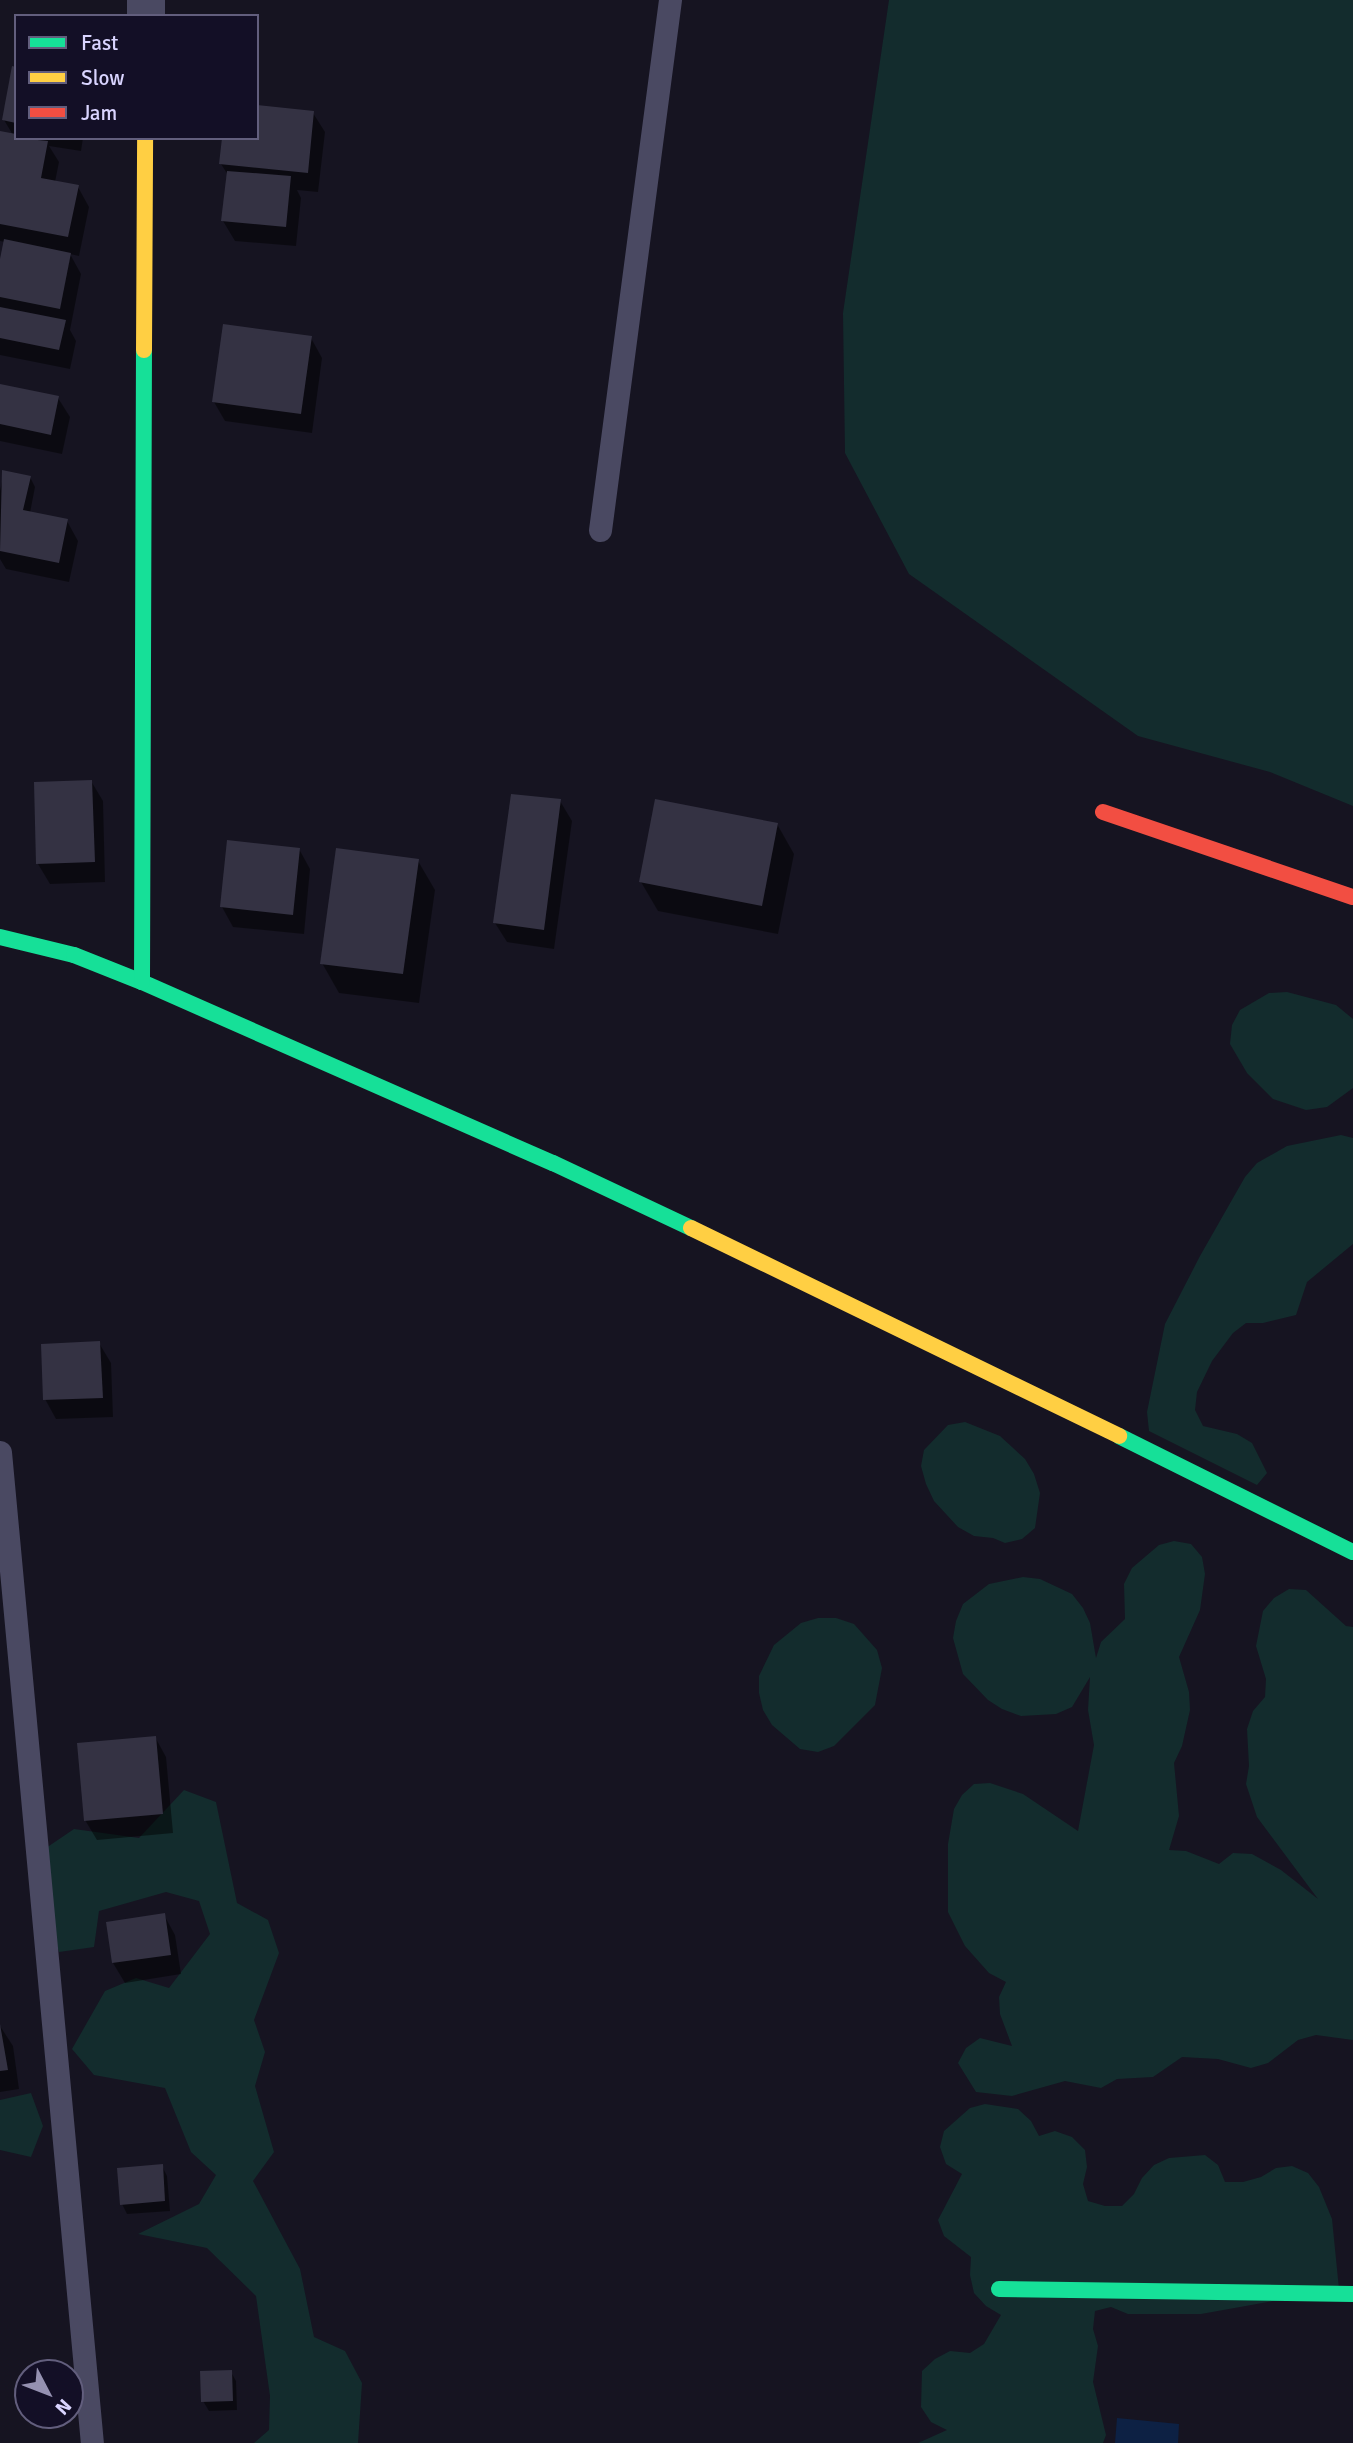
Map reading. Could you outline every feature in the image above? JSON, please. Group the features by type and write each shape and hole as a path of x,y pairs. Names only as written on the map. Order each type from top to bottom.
{"street":[{"path":"142,982 145,140"},
{"path":"1103,812 1353,897"},
{"path":"0,937 74,955 142,982 527,1152 837,1297 1353,1552"},
{"path":"999,2289 1353,2294"}],"lane":[{"path":"600,530 670,0"},
{"path":"0,1452 92,2443"}],"green space":[{"path":"889,0 1353,0 1353,806 1270,772 1138,736 909,574 845,453 843,313"},
{"path":"1287,992 1336,1005 1353,1019 1353,1088 1327,1107 1306,1110 1273,1099 1247,1073 1230,1044 1232,1025 1240,1010 1269,993"},
{"path":"1341,1135 1353,1138 1353,1244 1307,1282 1296,1315 1263,1323 1246,1323 1233,1333 1212,1361 1197,1392 1195,1410 1203,1426 1237,1434 1252,1443 1267,1473 1257,1485 1149,1431 1147,1412 1165,1324 1245,1177 1257,1163 1287,1146"},
{"path":"965,1422 1000,1436 1025,1459 1034,1474 1040,1493 1035,1528 1022,1539 1005,1543 993,1538 974,1536 958,1527 934,1501 921,1466 924,1450 948,1425"},
{"path":"1174,1541 1191,1544 1202,1557 1205,1574 1200,1610 1179,1657 1189,1692 1190,1710 1182,1746 1174,1763 1179,1816 1169,1850 1186,1851 1219,1864 1233,1853 1252,1854 1281,1870 1318,1899 1257,1817 1246,1784 1249,1766 1247,1729 1253,1711 1265,1697 1266,1679 1256,1646 1263,1611 1274,1598 1289,1589 1306,1590 1346,1626 1353,1627 1353,2040 1316,2035 1298,2040 1268,2063 1251,2068 1218,2059 1182,2057 1153,2077 1117,2079 1101,2088 1065,2081 1012,2096 976,2092 958,2063 966,2048 980,2038 1012,2046 1000,2014 999,1997 1006,1982 989,1973 965,1946 948,1912 948,1844 954,1809 962,1795 974,1784 990,1783 1023,1794 1078,1831 1094,1745 1088,1710 1090,1677 1072,1707 1056,1714 1021,1716 1002,1709 988,1700 963,1674 953,1638 956,1621 963,1604 989,1584 1023,1577 1040,1579 1072,1594 1083,1608 1090,1623 1096,1658 1101,1642 1125,1619 1124,1584 1132,1568 1159,1545"},
{"path":"818,1618 836,1618 854,1624 877,1650 882,1668 875,1705 834,1746 818,1752 800,1749 772,1725 763,1710 759,1676 774,1645 801,1623"},
{"path":"184,1790 216,1802 237,1903 268,1920 279,1953 254,2020 265,2052 255,2086 274,2152 253,2181 300,2269 314,2337 345,2351 362,2383 358,2443 254,2443 269,2430 270,2396 256,2296 207,2248 138,2234 199,2204 216,2175 191,2152 165,2088 94,2075 72,2049 105,1991 136,1978 169,1988 210,1934 199,1901 166,1892 99,1911 94,1947 59,1952 49,1918 46,1848 74,1829 139,1838"},
{"path":"31,2093 43,2126 31,2157 0,2150 0,2100"},
{"path":"985,2104 1018,2109 1031,2121 1039,2136 1055,2131 1072,2137 1085,2150 1087,2167 1083,2184 1088,2201 1105,2206 1122,2206 1154,2165 1169,2158 1205,2155 1218,2165 1225,2182 1243,2182 1261,2177 1276,2168 1292,2166 1308,2173 1319,2187 1332,2219 1339,2289 1201,2314 1128,2314 1111,2307 1095,2311 1093,2329 1098,2346 1093,2382 1106,2435 1103,2443 918,2443 947,2430 931,2422 921,2407 922,2371 935,2359 950,2351 970,2353 984,2344 1001,2315 986,2306 974,2293 970,2275 971,2257 944,2236 938,2220 962,2174 946,2164 940,2147 944,2131 970,2108"}],"water":[{"path":"1117,2418 1179,2424 1178,2443 1115,2443"}],"building":[{"path":"12,66 14,123 2,120"},
{"path":"259,105 314,111 308,173 219,164 222,140 259,140"},
{"path":"0,131 14,134 14,140 48,141 41,178 79,185 68,237 0,224"},
{"path":"227,171 291,176 286,227 221,221"},
{"path":"4,239 71,253 60,309 0,297 0,259"},
{"path":"0,307 66,320 59,350 0,338"},
{"path":"223,324 312,336 301,414 212,402"},
{"path":"0,384 59,396 51,435 0,424"},
{"path":"2,470 31,476 23,510 68,519 59,563 0,551"},
{"path":"92,780 95,862 36,864 34,782"},
{"path":"511,794 561,799 544,930 493,923"},
{"path":"655,799 778,823 762,906 639,882"},
{"path":"227,840 300,848 293,915 220,907"},
{"path":"336,848 419,859 403,974 320,964"},
{"path":"100,1341 103,1398 43,1400 41,1344"},
{"path":"156,1736 163,1814 84,1821 77,1743"},
{"path":"165,1913 171,1955 112,1963 106,1922"},
{"path":"0,2024 8,2070 0,2071"},
{"path":"163,2164 165,2201 120,2205 117,2168"},
{"path":"232,2370 233,2401 201,2402 200,2371"}],"traffic: fast":[{"path":"142,982 144,350"},
{"path":"0,937 74,955 142,982 553,1163 691,1228"},
{"path":"1119,1436 1353,1552"},
{"path":"999,2289 1353,2294"}],"traffic: slow":[{"path":"144,350 145,140"},
{"path":"691,1228 1119,1436"}],"traffic: jam":[{"path":"1103,812 1353,897"}]}
